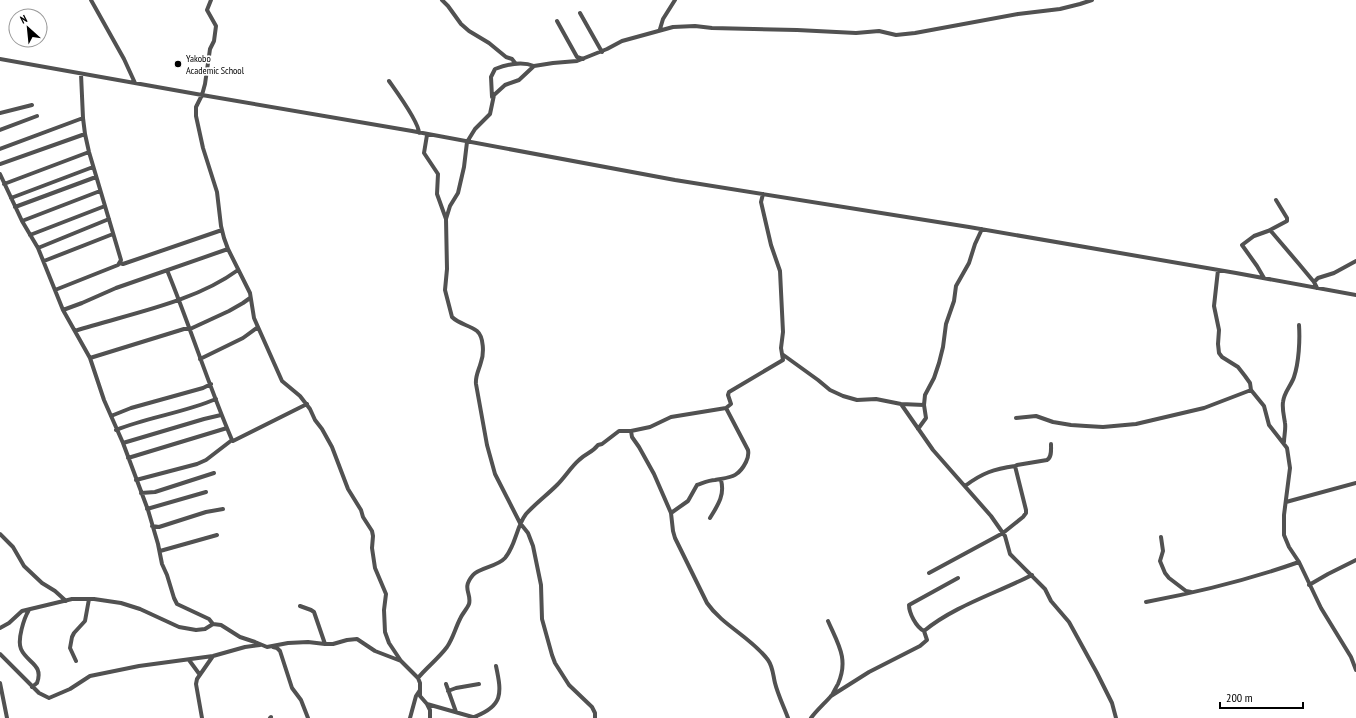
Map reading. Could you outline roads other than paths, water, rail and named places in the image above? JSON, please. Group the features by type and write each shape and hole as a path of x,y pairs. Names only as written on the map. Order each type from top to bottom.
{"street":[{"path":"91,0 124,59 135,83"},
{"path":"211,0 207,10 216,26 214,41 210,49 202,95 196,107 196,116 203,148 219,198 222,230 228,249 250,294 254,318 282,381 308,404 315,420 326,435 348,488 372,531 374,536 372,548 375,568 386,594 384,614 385,635 401,661 418,678 420,683 421,698 430,710 430,718"},
{"path":"442,0 461,24 469,31 506,57 512,59 516,64"},
{"path":"660,29 663,19 675,0"},
{"path":"596,718 592,707 569,685 552,656 542,618 541,586 533,546 528,533 520,523 495,474 487,445 485,425 476,384 476,378 482,358 481,338 477,332 455,320 451,314 446,290 446,219 450,206 458,192 464,167 467,142 475,129 490,114 492,98 491,77 493,70 499,67 524,63 534,66 573,62 602,52 622,41 660,29 673,27 695,26 712,28 819,31 833,33 879,31 896,35 1067,7 1092,0"},
{"path":"580,13 602,52"},
{"path":"558,21 577,57 583,59"},
{"path":"0,59 763,194 982,229 1356,295"},
{"path":"492,98 502,87 519,80 534,66"},
{"path":"81,74 85,134 93,167 121,260 120,263"},
{"path":"389,81 419,128 419,132"},
{"path":"0,113 32,105"},
{"path":"0,130 37,116"},
{"path":"0,149 83,118"},
{"path":"0,164 85,134"},
{"path":"427,135 424,153 438,174 437,194 446,219"},
{"path":"4,184 89,152"},
{"path":"11,198 93,167"},
{"path":"0,174 22,221 38,248 63,310 90,358 147,509 160,551 162,564 174,598 177,604 209,619 213,624"},
{"path":"15,207 96,177"},
{"path":"22,221 100,191"},
{"path":"418,678 425,669 439,657 452,637 468,605 469,600 467,587 472,576 476,572 489,568 504,559 514,544 520,523 527,513 558,484 582,457 593,451 598,445 602,444 619,431 631,431 653,426 671,417 726,408 731,404 728,395 729,392 783,360 781,348 783,332 780,271 771,245 762,202 763,194"},
{"path":"1264,278 1242,245 1254,236 1270,230 1288,220 1276,200"},
{"path":"30,235 105,206"},
{"path":"38,248 109,219"},
{"path":"918,429 926,418 924,404 925,395 934,378 939,363 947,320 954,301 958,282 969,263 982,229"},
{"path":"55,290 118,266 120,263 123,264 222,230"},
{"path":"1270,230 1314,282 1317,288"},
{"path":"44,262 113,234"},
{"path":"63,310 116,288 228,249"},
{"path":"1314,282 1318,278 1334,273 1356,260"},
{"path":"167,270 200,359 211,384 221,415 232,440"},
{"path":"75,331 179,300 224,280 238,270"},
{"path":"1218,270 1214,306 1219,330 1219,353 1222,357 1238,367 1250,383 1251,390 1264,406 1270,425 1287,448 1290,468 1284,515 1284,535 1321,608 1351,657 1356,670"},
{"path":"90,358 184,329 190,329 229,311 250,298"},
{"path":"1284,442 1285,424 1282,401 1284,393 1294,377 1297,366 1299,325"},
{"path":"200,359 243,338 258,328"},
{"path":"782,354 838,394 857,400 879,400 901,404 924,404"},
{"path":"111,416 130,408 203,388 211,384"},
{"path":"1016,418 1036,416 1053,422 1086,426 1136,424 1204,408 1251,390"},
{"path":"116,430 216,400"},
{"path":"136,480 202,462 232,440 233,441 265,426 308,404"},
{"path":"901,404 933,450 984,510 990,514 1003,533 1009,552 1044,589 1051,601 1071,626 1077,640 1091,662 1112,703 1116,718"},
{"path":"671,513 688,501 697,485 736,475 744,465 749,455 748,450 726,408"},
{"path":"123,444 221,415"},
{"path":"128,458 227,428"},
{"path":"631,431 632,437 654,474 671,513 673,531 707,603 713,611 732,628 752,642 769,661 773,671 775,683 788,718"},
{"path":"965,486 977,477 991,471 1050,459 1051,444"},
{"path":"929,573 1003,533 1016,524 1026,513 1015,466"},
{"path":"141,493 155,492 214,473"},
{"path":"710,518 723,494 721,480"},
{"path":"1286,502 1356,483"},
{"path":"147,509 206,492"},
{"path":"152,526 159,527 206,512 223,509"},
{"path":"0,534 13,548 24,566 42,584 55,591 66,601"},
{"path":"160,551 217,535"},
{"path":"1161,537 1163,549 1160,560 1166,575 1186,591 1200,592"},
{"path":"1309,585 1356,560"},
{"path":"1146,602 1200,592 1259,576 1299,562"},
{"path":"924,631 973,601 1010,587 1032,575"},
{"path":"810,718 831,696 869,672 920,646 927,640 924,631 916,623 909,609 909,605 958,578"},
{"path":"76,660 70,648 72,637 84,621 89,599"},
{"path":"0,628 9,623 22,611 66,601 89,599 121,603 140,609 179,627 196,630 206,629 213,624 221,625 240,636 261,645 276,648 280,651 292,688 301,700 308,718"},
{"path":"300,606 314,612 325,644"},
{"path":"29,610 25,618 20,644 22,650 34,663 39,673 37,683 32,687"},
{"path":"828,621 841,652 843,668 841,676 831,696"},
{"path":"271,647 288,643 308,642 333,644 357,639 375,651 401,661"},
{"path":"0,654 39,694 49,698 70,689 90,676 139,666 213,656 245,647 261,645"},
{"path":"202,718 196,684 200,675 213,656"},
{"path":"190,660 200,675"},
{"path":"427,704 475,718 488,712 496,703 500,690 496,666"},
{"path":"0,683 7,718"},
{"path":"446,684 456,712"},
{"path":"448,691 478,684"},
{"path":"410,718 416,696 420,690"}],"place":[{"name":"Yakobo Academic School","path":"178,64"}]}
